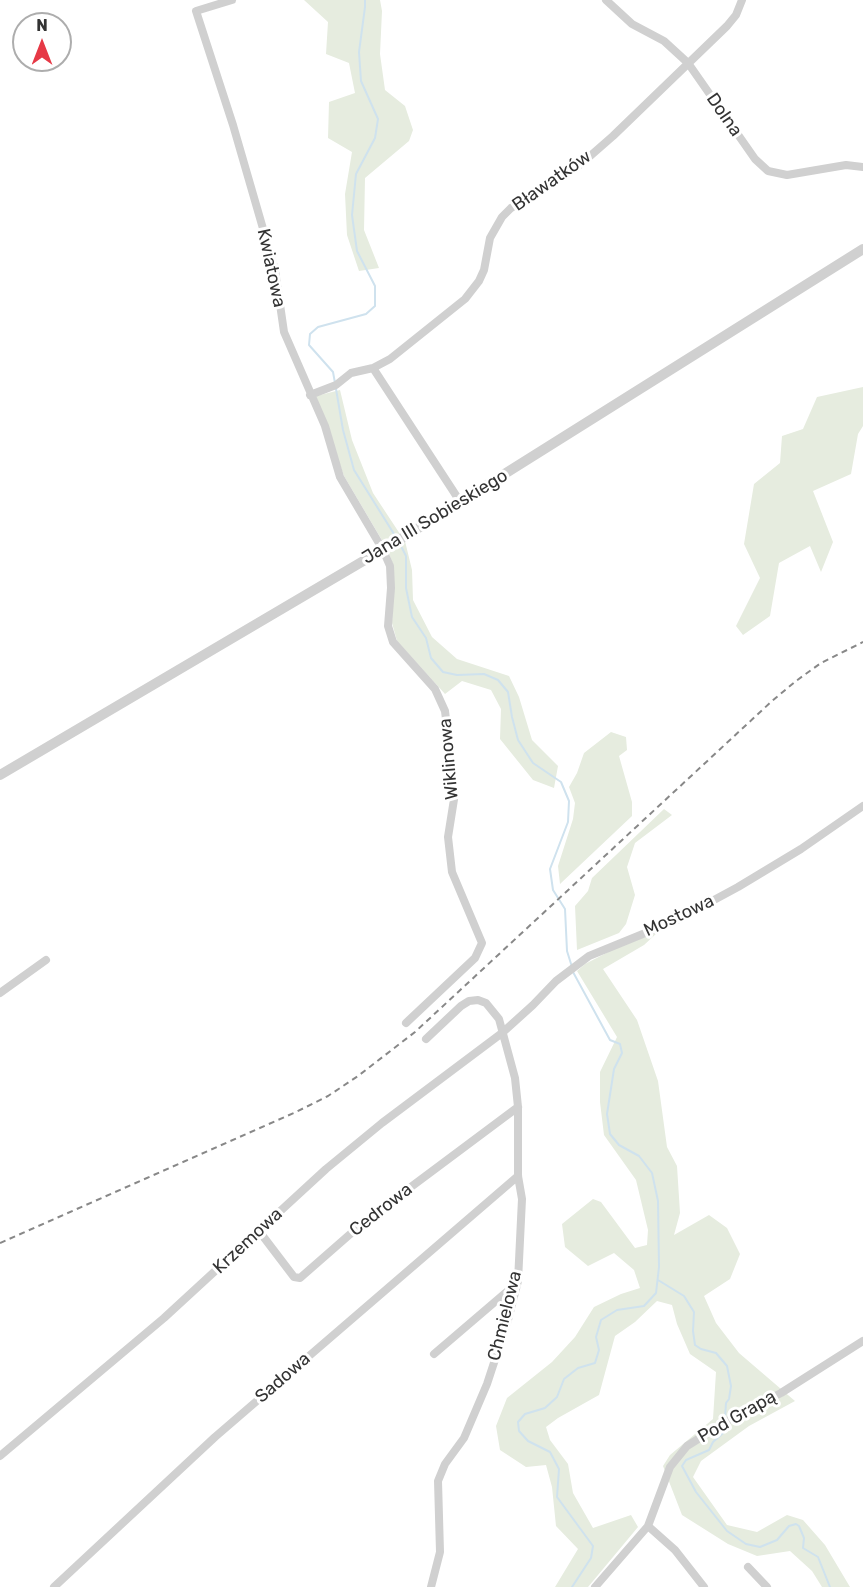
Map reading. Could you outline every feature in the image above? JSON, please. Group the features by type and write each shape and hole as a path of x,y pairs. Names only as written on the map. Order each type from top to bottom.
{"street":[{"name":"Kwiatowa","path":"232,0 196,11 275,270 284,332 325,426 340,477 383,550"},
{"name":"Dolna","path":"606,0 632,24 664,42 688,63 755,159 768,171 787,175 846,165 863,167"},
{"name":"Bławatków","path":"310,395 336,385 351,374 373,368 399,353 465,298 479,281 484,270 490,238 502,217 512,208 580,164 613,136 727,26 736,15 742,0"},
{"name":"Jana III Sobieskiego","path":"0,775 383,550 863,249"},
{"path":"373,368 460,502"},
{"name":"Wiklinowa","path":"383,550 390,566 388,626 393,642 435,689 445,711 455,793 448,837 452,872 482,943 476,958 406,1023"},
{"name":"Mostowa","path":"502,1033 556,981 589,956 677,920 738,887 801,849 863,806"},
{"path":"0,993 46,960"},
{"path":"426,1039 461,1005 478,1000 486,1003 499,1019 502,1033"},
{"name":"Chmielowa","path":"430,1587 440,1552 438,1481 445,1464 464,1438 487,1384 517,1283 522,1199 518,1176 518,1107 515,1078 502,1033"},
{"name":"Krzemowa","path":"0,1456 164,1318 326,1169 382,1123 502,1033"},
{"name":"Cedrowa","path":"259,1231 294,1277 300,1278 364,1222 518,1107"},
{"name":"Sadowa","path":"54,1587 214,1437 518,1176"},
{"path":"434,1354 517,1283"},
{"name":"Pod Grapą","path":"648,1526 670,1467 687,1446 727,1421 781,1393 863,1341"},
{"path":"595,1587 648,1526 675,1550 704,1587"},
{"path":"748,1567 767,1587"}],"shaded area":[{"path":"304,0 380,0 382,11 380,54 385,90 405,106 413,130 409,141 365,178 364,230 379,268 359,271 347,235 345,194 352,152 328,138 329,102 355,93 349,63 326,54 328,22"},
{"path":"863,387 863,426 858,434 851,474 813,491 833,542 821,572 810,546 779,563 770,616 743,635 736,626 760,578 744,544 754,484 780,463 782,436 803,429 817,397"},
{"path":"340,390 352,440 373,493 400,534 383,542 344,476 316,396"},
{"path":"405,541 412,570 413,600 432,637 457,659 509,676 519,697 532,740 558,766 554,788 533,780 500,739 501,709 491,690 462,681 445,694 397,641 392,623 394,567 388,551"},
{"path":"611,732 626,737 627,750 619,756 632,802 632,816 560,884 558,866 573,819 575,803 569,787 584,753"},
{"path":"664,809 672,815 635,843 627,867 635,895 626,924 619,933 577,950 575,906 588,891 592,878"},
{"path":"657,933 644,945 603,969 637,1020 658,1081 667,1147 677,1166 680,1213 674,1235 709,1215 727,1228 740,1254 730,1279 704,1296 716,1323 739,1353 795,1401 749,1426 701,1461 693,1477 727,1525 757,1532 787,1515 803,1520 825,1545 850,1587 822,1587 812,1571 790,1551 757,1556 728,1544 682,1515 663,1466 670,1455 713,1419 716,1372 690,1354 677,1324 672,1305 657,1301 635,1322 615,1336 599,1395 546,1427 550,1440 568,1464 573,1493 593,1528 631,1515 638,1527 588,1587 555,1587 578,1549 556,1526 552,1487 546,1465 526,1467 500,1450 496,1426 507,1398 552,1362 575,1337 594,1307 640,1288 634,1270 614,1253 588,1266 565,1247 562,1224 593,1199 601,1202 635,1248 647,1245 648,1230 636,1180 604,1135 600,1102 600,1072 617,1037 577,971 585,964 624,944"}],"waterway":[{"path":"335,383 333,372 309,345 310,334 318,327 366,314 375,306 375,286 357,251 352,215 356,174 375,138 378,119 361,81 359,52 365,0"},
{"path":"336,389 343,430 354,470 394,534"},
{"path":"402,548 406,556 406,588 412,617 426,638 431,658 443,672 457,675 484,674 498,680 508,692 518,740 533,763 561,782 569,801 568,822 550,869 553,890 565,909 567,951 572,967"},
{"path":"572,1587 591,1558 593,1546 557,1497 559,1469 550,1452 528,1441 519,1431 518,1422 525,1414 545,1408 557,1397 564,1379 578,1368 595,1363 599,1350 596,1337 601,1320 617,1310 644,1306 656,1293 659,1267 658,1201 652,1173 639,1156 619,1145 610,1134 607,1114 614,1069 622,1053 620,1044 610,1040 573,972"},
{"path":"658,1280 684,1296 694,1312 695,1345 716,1353 727,1366 731,1386 725,1418"},
{"path":"726,1427 709,1450 686,1460 682,1466 696,1492 727,1531 746,1544 760,1547 777,1540 789,1526 796,1524 799,1526 804,1538 803,1548 818,1557 830,1587"}],"railway":[{"path":"0,1243 296,1112 328,1096 358,1076 415,1032 772,701 821,663 863,642"}]}
